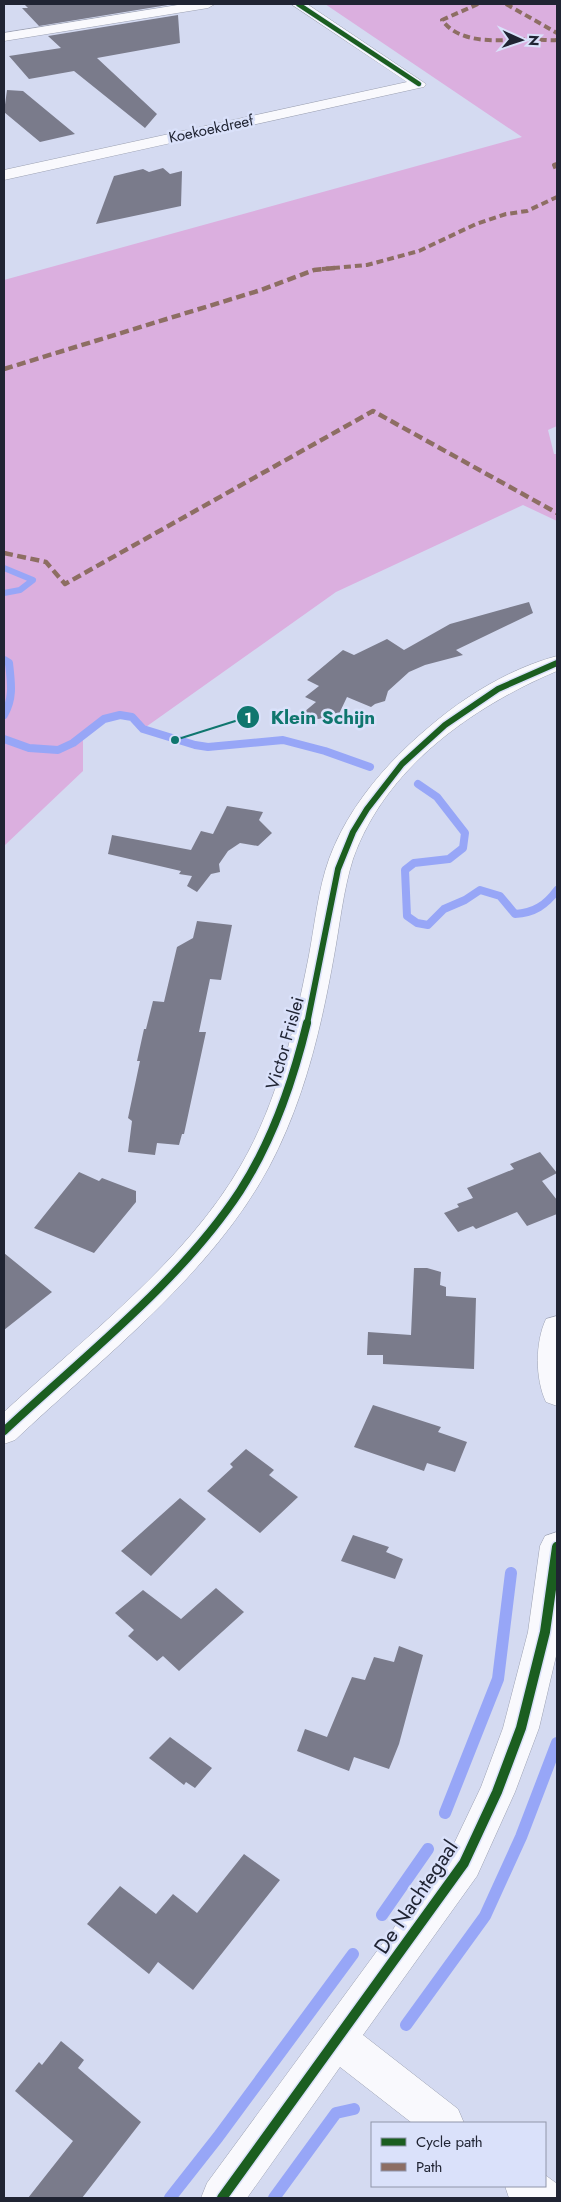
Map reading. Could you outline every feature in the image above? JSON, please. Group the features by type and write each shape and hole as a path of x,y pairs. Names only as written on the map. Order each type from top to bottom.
{"street":[{"path":"4,37 208,4"},
{"name":"Koekoekdreef","path":"4,175 418,84 298,4"},
{"name":"Victor Frislei","path":"4,1431 170,1278 231,1206 255,1165 279,1114 304,1044 328,914 341,859 349,840 369,805 429,737 488,695 557,663"},
{"path":"557,1328 553,1355 557,1393"},
{"name":"De Nachtegaal","path":"222,2198 464,1863 497,1792 521,1728 534,1683 545,1632 557,1546"},
{"path":"337,2040 443,2122"},
{"path":"526,2187 542,2198"}],"shaded area":[{"path":"325,4 557,4 557,426 548,430 554,454 557,454 557,521 523,505 336,592 143,729 133,718 126,715 112,716 99,722 83,734 83,771 4,846 4,280 522,137"}],"building":[{"path":"24,4 174,4 39,26 22,8 28,8"},
{"path":"178,15 180,43 97,58 157,114 145,128 74,71 29,79 9,56 61,48 48,36"},
{"path":"7,90 23,91 75,134 40,142 4,112"},
{"path":"163,168 170,174 182,171 181,206 96,224 114,176 143,169 149,172"},
{"path":"529,602 533,613 456,650 463,655 425,665 409,672 388,691 385,701 371,707 347,697 338,716 291,723 316,702 305,697 319,686 307,680 343,650 354,655 387,639 404,650 450,624"},
{"path":"227,806 263,812 259,820 272,833 258,846 240,843 228,851 219,864 220,872 211,874 197,892 187,886 192,876 179,874 181,871 108,854 112,835 191,850 201,831 213,834"},
{"path":"197,921 232,925 221,980 210,979 199,1032 206,1032 184,1134 182,1134 179,1145 157,1143 155,1155 128,1152 132,1121 128,1118 140,1061 137,1061 144,1029 146,1029 153,1001 164,1002 177,947 193,938"},
{"path":"540,1152 557,1173 542,1181 557,1200 557,1214 527,1226 517,1212 476,1229 473,1226 458,1232 444,1213 459,1207 457,1204 473,1198 467,1188 514,1169 510,1164"},
{"path":"79,1172 99,1181 102,1178 136,1191 136,1202 94,1253 34,1228"},
{"path":"4,1253 52,1292 4,1330"},
{"path":"414,1268 427,1268 441,1272 440,1285 446,1287 446,1296 476,1298 474,1369 383,1364 383,1355 367,1355 368,1332 411,1335"},
{"path":"373,1405 441,1427 438,1432 467,1442 455,1472 427,1463 424,1471 354,1447"},
{"path":"246,1449 274,1470 269,1475 298,1497 260,1533 207,1491 233,1467 230,1464"},
{"path":"180,1498 206,1519 151,1576 121,1551"},
{"path":"353,1535 389,1547 386,1552 403,1559 395,1579 341,1561"},
{"path":"216,1588 244,1612 179,1671 163,1656 157,1661 128,1636 134,1630 115,1613 143,1590 181,1619"},
{"path":"399,1646 423,1655 399,1744 389,1769 354,1757 349,1771 297,1751 305,1729 327,1737 352,1677 365,1680 374,1657 394,1662"},
{"path":"170,1737 212,1768 195,1788 186,1782 184,1785 149,1758"},
{"path":"244,1854 280,1880 193,1990 158,1962 149,1974 87,1924 120,1886 156,1914 173,1894 197,1913"},
{"path":"61,2041 84,2060 78,2068 141,2122 82,2198 28,2198 73,2141 15,2091 39,2062 42,2065"}],"waterway":[{"path":"4,568 33,580 20,590 4,593"},
{"path":"4,660 9,663 11,690 4,715"},
{"path":"4,739 29,748 58,750 73,743 104,719 120,715 132,717 143,729 195,745 208,747 283,740 325,751 370,767"},
{"path":"418,784 437,797 465,833 463,848 449,859 414,863 405,870 407,916 417,923 428,925 444,909 465,900 480,890 500,896 515,914 528,912 539,907 557,890"},
{"path":"445,1813 498,1679 511,1573"},
{"path":"406,2025 485,1916 521,1837 557,1743"},
{"path":"382,1915 428,1849"},
{"path":"170,2198 218,2137 353,1954"},
{"path":"274,2198 336,2113 354,2109"}],"marked path":[{"path":"478,4 442,20 448,28 457,34 469,37 498,40 557,40"},
{"path":"506,4 557,33"},
{"path":"557,164 554,165 557,172"},
{"path":"4,369 261,290 314,270 367,265 419,251 476,224 506,214 527,211 557,197"},
{"path":"4,553 46,562 65,584 373,411 557,513"}],"cycle path":[{"path":"298,4 419,84"},
{"path":"4,1431 171,1276 208,1235 241,1190 268,1141 297,1062 317,981 338,869 353,832 367,809 402,764 467,708 498,689 557,663"},
{"path":"222,2198 464,1863 497,1792 521,1728 545,1632 557,1546"}],"place":[{"name":"Klein Schijn","path":"175,740"}]}
